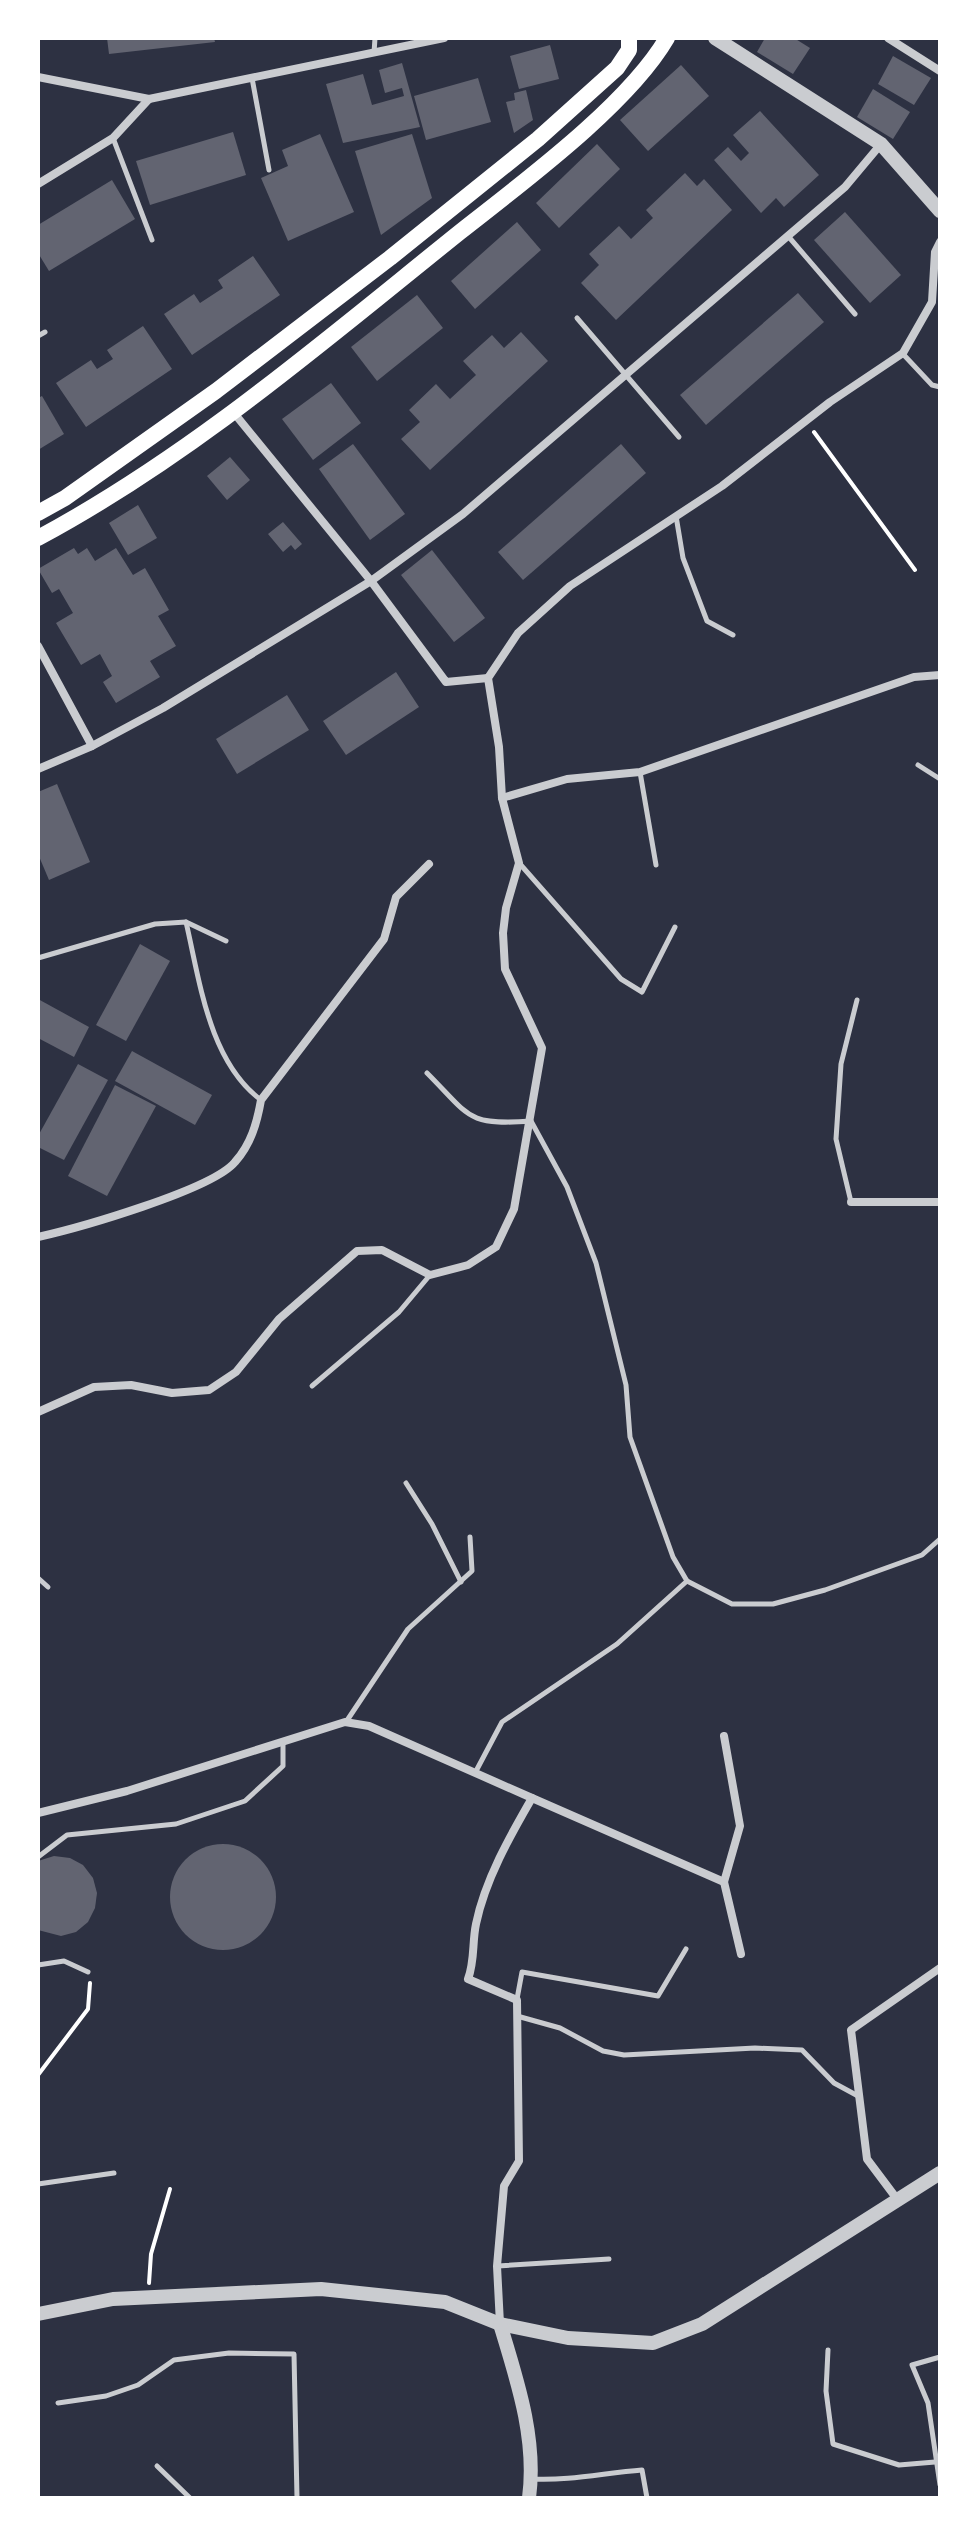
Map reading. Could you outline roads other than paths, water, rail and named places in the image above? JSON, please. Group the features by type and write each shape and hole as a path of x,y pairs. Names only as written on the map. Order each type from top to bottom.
{"main road":[{"path":"38,513 65,498 216,391 538,139 617,68 629,50 629,38"},
{"path":"38,538 75,519 234,413 494,204 605,110 656,57 667,38"}],"street":[{"path":"38,77 149,99 444,38"},
{"path":"715,38 881,144 940,211"},
{"path":"888,38 940,71"},
{"path":"38,184 113,138 149,99"},
{"path":"38,769 92,746 163,708 371,581 463,514 627,377 845,187 881,144"},
{"path":"38,1412 94,1387 131,1385 172,1393 209,1390 236,1372 279,1319 357,1251 382,1250 430,1275 468,1265 496,1247 514,1209 542,1048 505,969 503,933 519,863 502,798 499,747 488,678 518,633 570,586 722,486 806,421 903,353 932,302 935,252 940,242"},
{"path":"234,413 371,581 446,682 488,678"},
{"path":"38,646 92,746"},
{"path":"502,798 567,779 640,772 914,677 940,675"},
{"path":"38,1237 202,1185 234,1164 256,1128 261,1100 384,939 396,897 429,864"},
{"path":"851,1202 940,1202"},
{"path":"38,1813 127,1791 345,1722 369,1726 724,1882"},
{"path":"724,1736 740,1826 724,1882 741,1954"},
{"path":"529,2498 532,2479 523,2405 500,2324 497,2296 504,2186 519,2161 517,2000 468,1979 475,1958 480,1914 506,1843 532,1798"},
{"path":"897,2199 867,2159 851,2030 940,1968"},
{"path":"38,2314 113,2299 321,2289 445,2302 500,2324 568,2338 653,2343 702,2324 940,2173"}],"lane":[{"path":"374,53 375,38"},
{"path":"252,78 269,170"},
{"path":"113,138 152,240"},
{"path":"788,236 855,314"},
{"path":"577,318 679,437"},
{"path":"38,336 45,332"},
{"path":"903,353 932,385 940,387"},
{"path":"676,515 683,558 707,621 733,635"},
{"path":"918,765 940,779"},
{"path":"640,772 656,865"},
{"path":"519,863 621,979 642,992 675,927"},
{"path":"186,922 201,986 227,1067 261,1100"},
{"path":"38,958 155,924 186,922 226,941"},
{"path":"851,1202 836,1139 841,1064 857,1000"},
{"path":"427,1073 473,1119 497,1124 531,1121 567,1187 596,1263 626,1385 630,1437 673,1557 687,1581 732,1604 773,1604 825,1590 922,1555 940,1539"},
{"path":"312,1386 399,1312 430,1275"},
{"path":"406,1483 432,1524 461,1582"},
{"path":"345,1722 408,1629 472,1571 470,1537"},
{"path":"38,1578 48,1587"},
{"path":"475,1773 502,1722 617,1644 687,1581"},
{"path":"38,1857 67,1835 176,1824 245,1801 283,1766 284,1741"},
{"path":"517,2000 522,1972 658,1996 686,1949"},
{"path":"38,1965 64,1961 88,1972"},
{"path":"516,2016 560,2028 603,2051 624,2055 755,2048 802,2050 834,2083 858,2096"},
{"path":"38,2184 114,2173"},
{"path":"497,2266 609,2259"},
{"path":"828,2350 826,2391 833,2444 899,2465 935,2462"},
{"path":"58,2403 106,2396 138,2385 174,2360 229,2353 294,2354 297,2498"},
{"path":"940,2357 912,2365 928,2403 940,2485"},
{"path":"157,2466 190,2498"},
{"path":"532,2479 566,2481 592,2474 642,2470 647,2498"}]}
